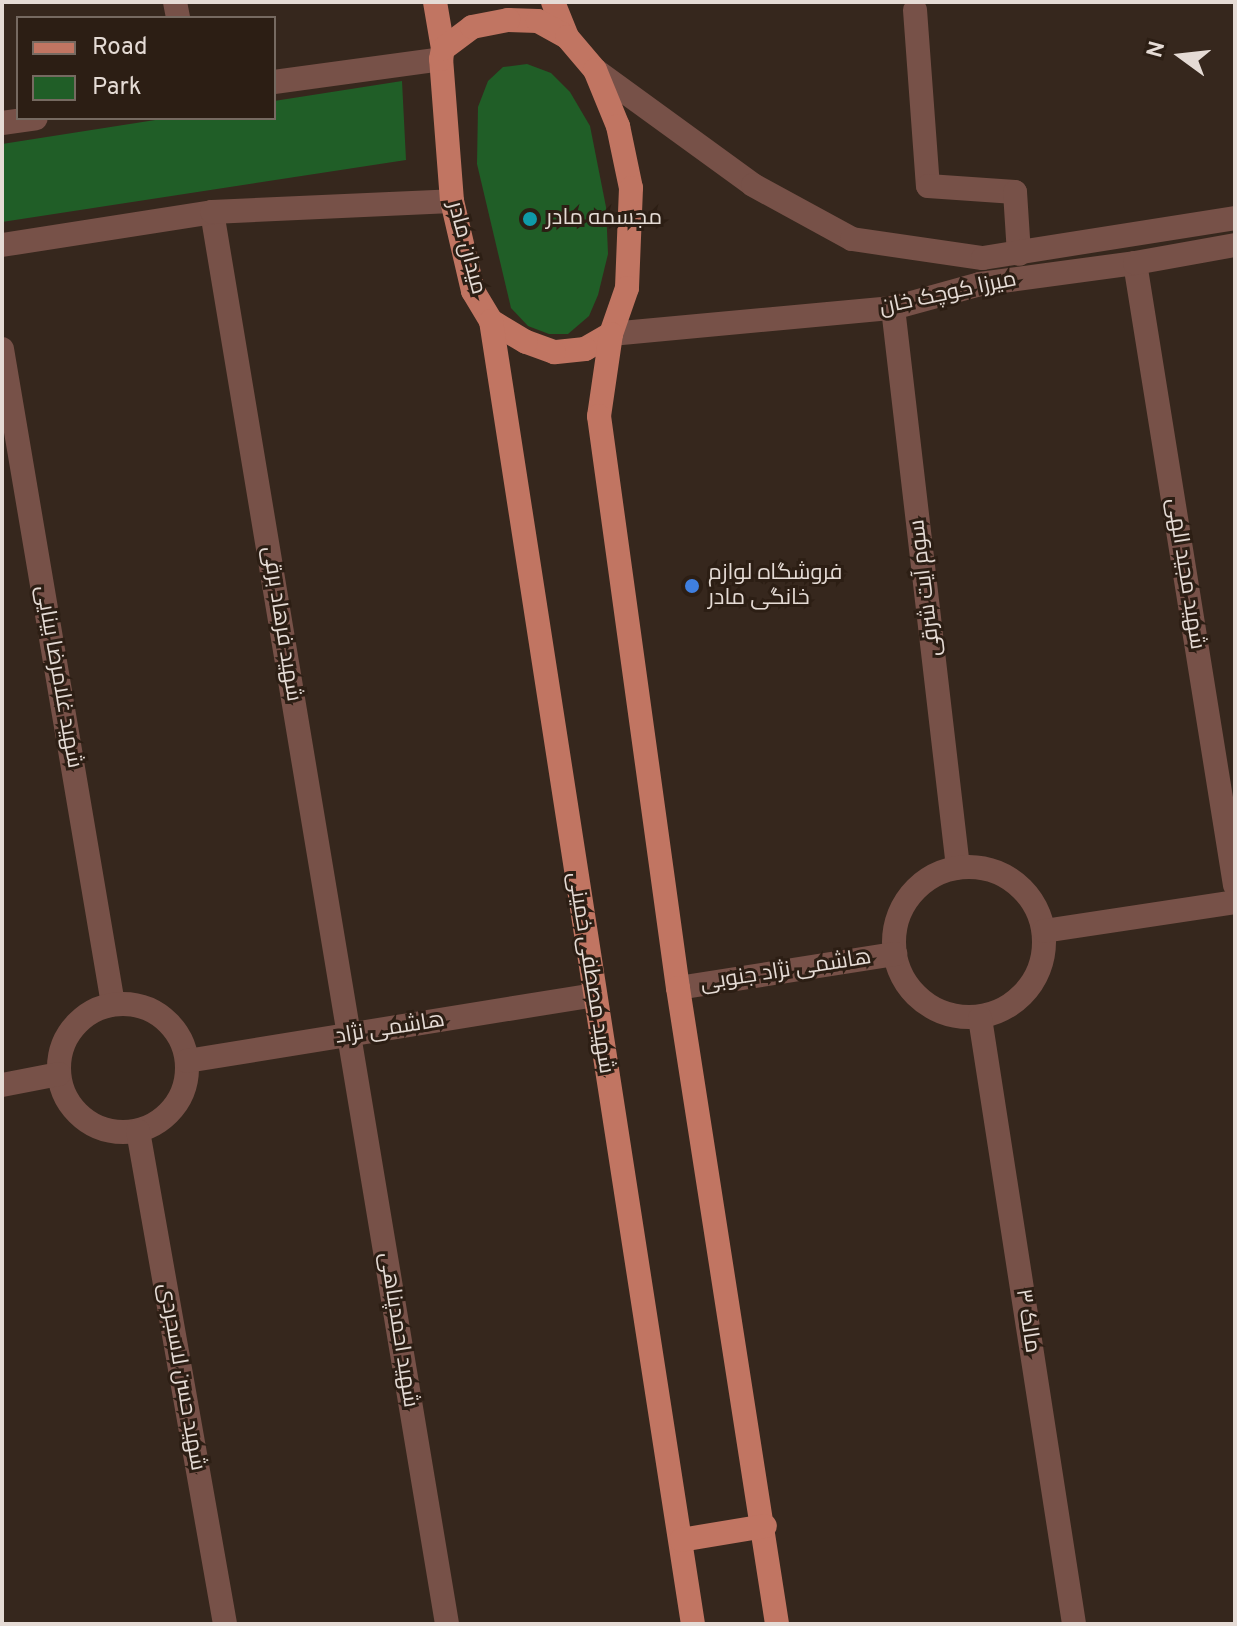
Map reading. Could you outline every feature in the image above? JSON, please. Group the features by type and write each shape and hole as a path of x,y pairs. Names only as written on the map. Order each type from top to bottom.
{"main road":[{"path":"435,2 442,54"},
{"path":"553,2 567,37 595,70 618,126 631,188 627,288 611,334 599,416 678,988 765,1526 777,1624"},
{"path":"442,54 472,27 508,20 538,21 567,37"},
{"name":"میدان مادر","path":"442,54 452,201 473,291 491,321 526,342 554,352 585,349 611,334"},
{"name":"شهید مصطفی خمینی","path":"491,321 593,995 693,1624"},
{"path":"681,1540 765,1526"}],"street":[{"path":"915,10 928,186 1015,192 1019,254"},
{"path":"276,82 442,54"},
{"name":"میرزا کوچک خان","path":"595,70 753,185 852,239 983,258 1235,218"},
{"path":"2,123 22,120"},
{"path":"2,245 212,212 452,201"},
{"name":"شهید فرهاد برقی","path":"212,212 349,1037"},
{"name":"میرزا کوچک خان","path":"611,334 893,308 980,284 1135,263 1235,245"},
{"name":"شهید مجید الهی","path":"1135,263 1235,885"},
{"name":"سوم آیت شرقی","path":"893,308 958,867"},
{"name":"شهید غلامرضا بینایی","path":"2,349 113,1004"},
{"path":"958,867 982,868 1004,875 1024,889 1037,908 1044,931 1044,955 1036,977 1023,996 1003,1010 980,1018 957,1017 925,1003 902,977 895,954 895,930 902,907 916,889 936,874 958,867"},
{"path":"1044,931 1235,902"},
{"name":"هاشمی نژاد جنوبی","path":"678,988 895,954"},
{"name":"هاشمی نژاد","path":"187,1061 593,995"},
{"path":"113,1004 133,1004 161,1017 180,1039 187,1061 180,1097 168,1113 138,1131 113,1131 94,1125 77,1113 66,1097 59,1074 66,1038 78,1022 94,1011 113,1004"},
{"name":"مالک ۳","path":"980,1018 1074,1624"},
{"name":"شهید احمدپناهی","path":"349,1037 447,1624"},
{"path":"2,1085 59,1074"},
{"name":"شهید حسن لاسجردی","path":"138,1131 225,1624"}],"green space":[{"path":"527,64 551,73 570,92 590,126 606,207 608,254 598,295 589,316 568,334 549,334 528,326 511,308 477,164 478,107 488,81 503,67"},
{"path":"402,81 406,160 2,222 2,144 155,120 276,120 276,101"}],"place":[{"name":"مجسمه مادر","path":"530,219"},
{"name":"فروشگاه لوازم خانگی مادر","path":"692,586"}]}
